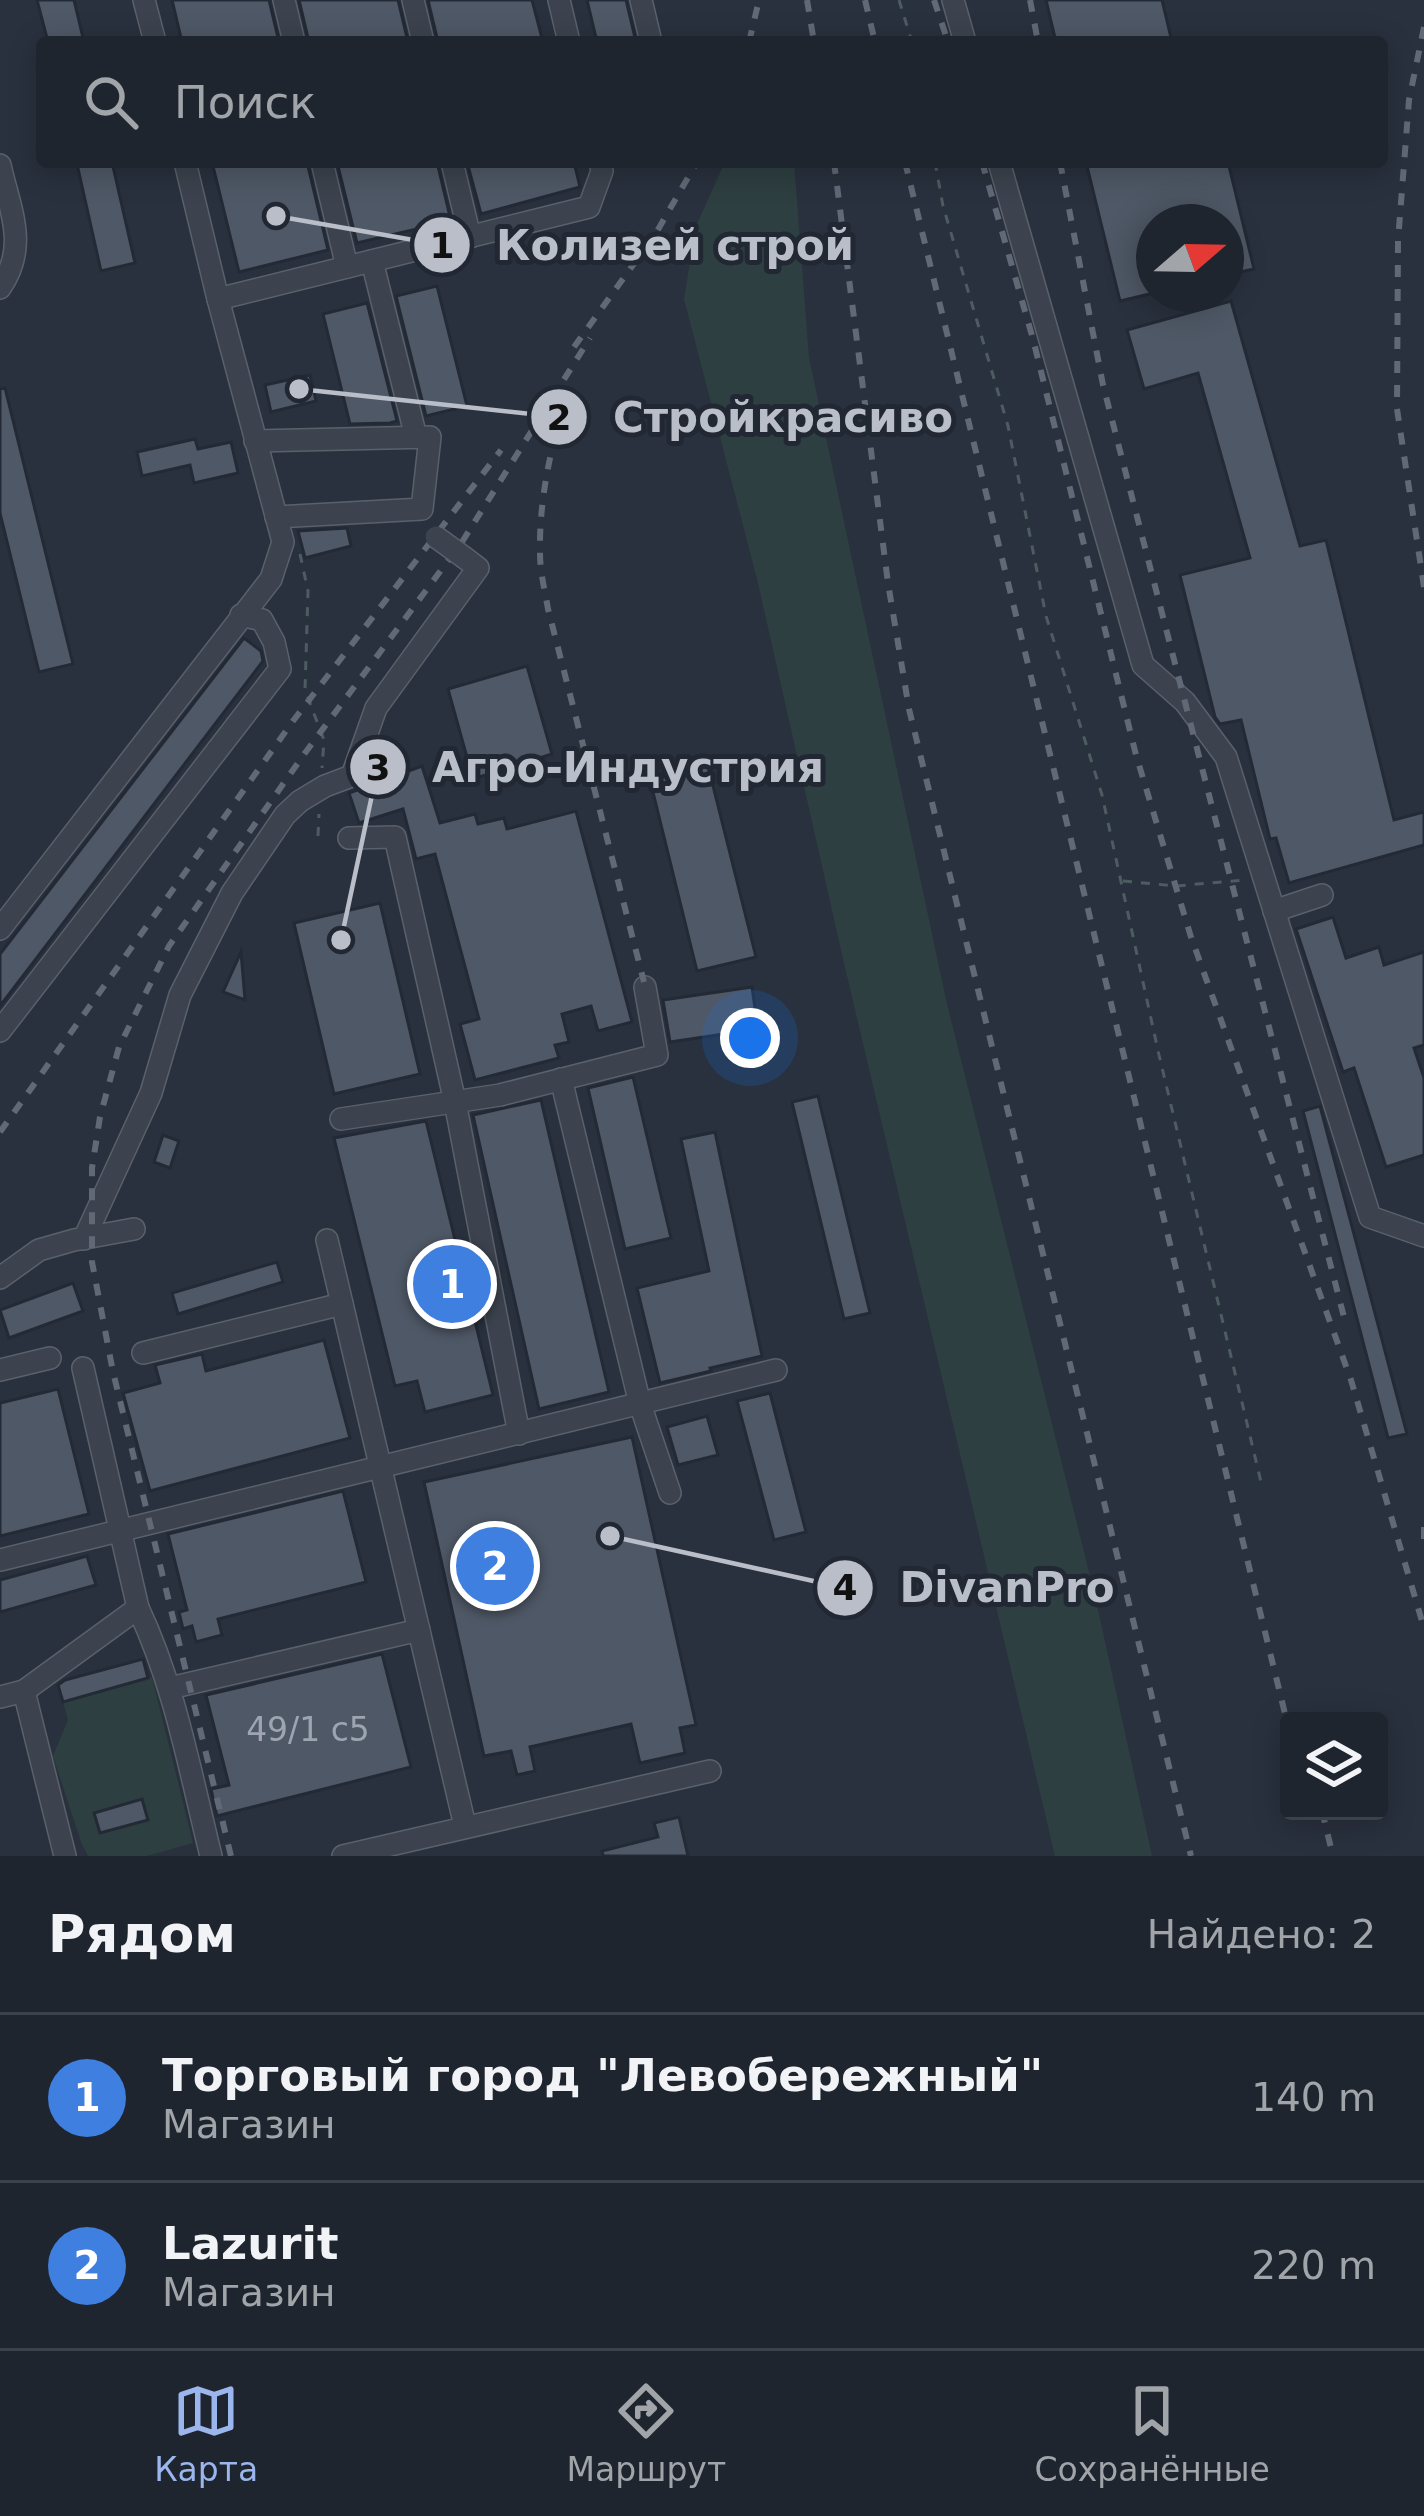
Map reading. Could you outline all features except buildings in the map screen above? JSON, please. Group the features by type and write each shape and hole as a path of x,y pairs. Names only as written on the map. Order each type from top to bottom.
{"lane":[{"path":"144,0 153,36"},
{"path":"284,0 293,36"},
{"path":"413,0 422,36"},
{"path":"559,0 568,36"},
{"path":"641,0 650,36"},
{"path":"953,0 963,36"},
{"path":"0,165 17,239 12,270 0,288"},
{"path":"0,928 271,579 283,542 186,168"},
{"path":"323,168 347,267"},
{"path":"453,168 470,237"},
{"path":"218,299 589,207 602,168"},
{"path":"1001,168 1144,665 1185,702 1226,757 1370,1217 1424,1236"},
{"path":"372,261 416,437"},
{"path":"255,441 430,437 422,509 276,517"},
{"path":"84,1239 152,1093 180,995 232,892 285,814 321,788 363,772 376,708 478,568 399,510"},
{"path":"0,1031 280,668 262,620 241,615"},
{"path":"349,838 394,837 455,1102 519,1434"},
{"path":"0,900 28,892"},
{"path":"1274,910 1322,895"},
{"path":"341,1119 500,1095 657,1055 645,986"},
{"path":"561,1079 640,1404 670,1493"},
{"path":"0,1278 39,1250 134,1229"},
{"path":"327,1240 465,1826"},
{"path":"143,1353 342,1304"},
{"path":"0,1370 50,1358"},
{"path":"82,1368 138,1608 170,1688 211,1856"},
{"path":"0,1560 776,1370"},
{"path":"0,1697 24,1691 138,1608"},
{"path":"170,1688 419,1630"},
{"path":"24,1691 65,1856"},
{"path":"343,1856 397,1850 465,1826 710,1771"}],"path":[{"path":"899,0 910,36"},
{"path":"936,168 1008,426 1046,616 1102,795 1261,1482"},
{"path":"299,554 308,591 305,690 324,740 318,836"},
{"path":"1121,880 1176,886 1264,880"}],"shaded area":[{"path":"722,168 794,168 809,358 947,1004 1095,1596 1152,1856 1055,1856 757,579 684,299 696,226"},
{"path":"152,1677 193,1843 147,1856 88,1856 53,1756 68,1720 63,1702"}],"railway":[{"path":"750,36 759,0"},
{"path":"807,0 813,36"},
{"path":"865,0 874,36"},
{"path":"934,0 946,36"},
{"path":"1030,0 1037,36"},
{"path":"1424,27 1409,100 1398,241 1397,409 1424,587"},
{"path":"574,347 656,233 694,168"},
{"path":"835,168 888,583 909,709 1191,1856"},
{"path":"906,168 1285,1712"},
{"path":"984,168 1033,339 1136,755 1191,937 1351,1380 1424,1628"},
{"path":"1061,168 1103,385 1345,1321"},
{"path":"231,1856 113,1372 92,1262 92,1168 100,1117 119,1047 169,946 462,542 590,338"},
{"path":"569,388 544,490 541,567 644,982"},
{"path":"0,1132 293,721 501,450"},
{"path":"1424,1527 1424,1541"},
{"path":"1324,1820 1333,1856"}],"place":[{"name":"Колизей строй","path":"276,216"},
{"name":"Стройкрасиво","path":"299,389"},
{"name":"Агро-Индустрия","path":"341,940"},
{"name":"Торговый город \"Левобережный\"","path":"452,1284"},
{"name":"DivanPro","path":"610,1536"},
{"name":"Lazurit","path":"495,1566"}]}
